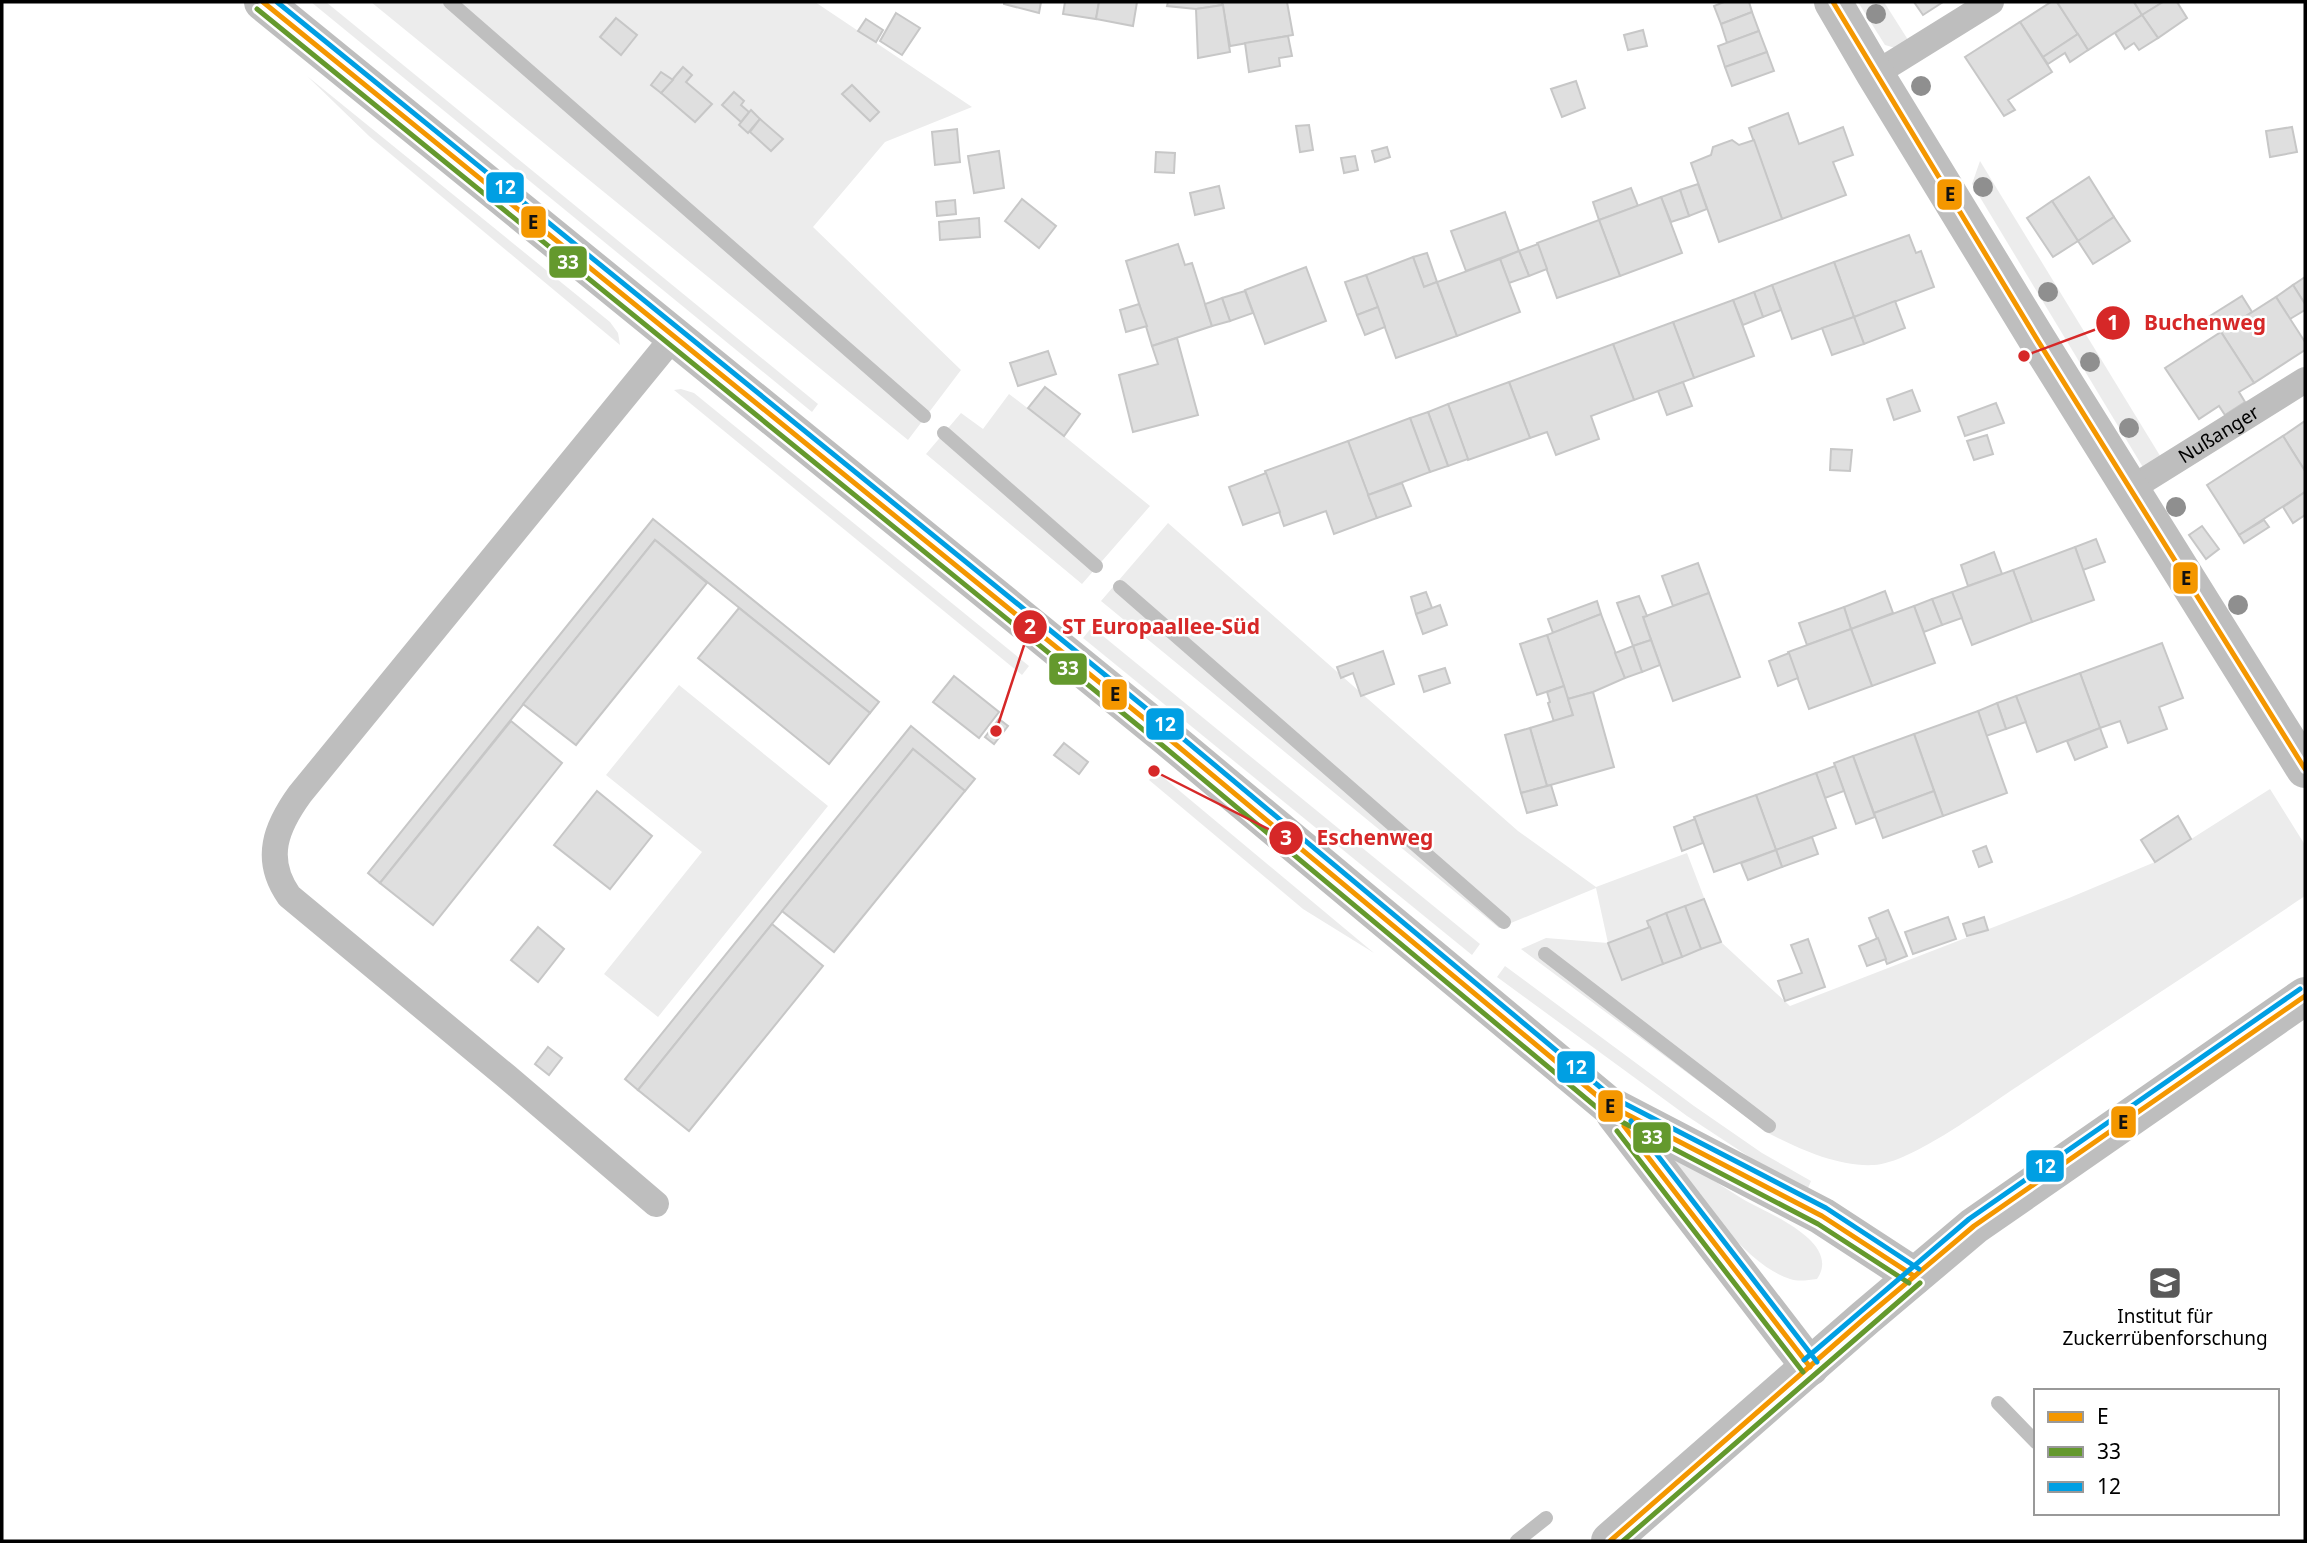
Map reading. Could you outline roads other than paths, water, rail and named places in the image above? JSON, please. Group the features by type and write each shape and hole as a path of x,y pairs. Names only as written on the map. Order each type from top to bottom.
{"street":[{"path":"263,2 1168,738 1607,1104 1822,1216 1914,1276"},
{"path":"1833,2 2038,341 2305,769"},
{"path":"1610,1541 1974,1226 2305,996"},
{"path":"1607,1104 1810,1367"}],"lane":[{"path":"1875,74 1991,2"},
{"path":"656,1204 289,896 276,872 275,859 284,816 300,794 675,335"},
{"name":"Nußanger","path":"2132,488 2305,380"}],"waterway":[{"path":"450,2 924,416"},
{"path":"944,433 1096,566"},
{"path":"1120,587 1504,922"},
{"path":"1545,954 1769,1126"},
{"path":"1998,1403 2034,1440"},
{"path":"1517,1541 1546,1518"}],"place":[{"name":"Buchenweg","path":"2024,356"},
{"name":"ST Europaallee-Süd","path":"996,731"},
{"name":"Eschenweg","path":"1154,771"},
{"name":"Institut für Zuckerrübenforschung","path":"2165,1283"}]}
